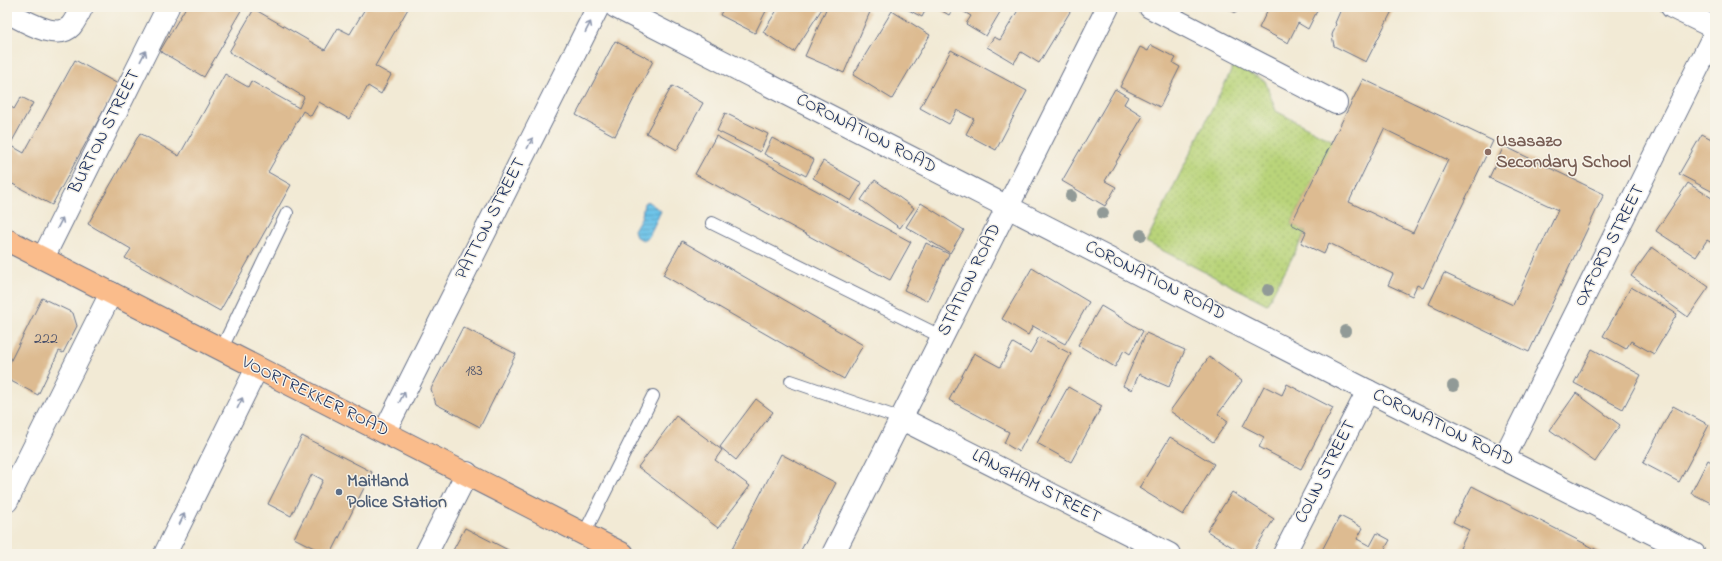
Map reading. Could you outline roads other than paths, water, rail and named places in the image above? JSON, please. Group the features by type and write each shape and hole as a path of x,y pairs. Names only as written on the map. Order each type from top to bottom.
{"main road":[{"name":"VOORTREKKER ROAD","path":"7,240 221,350 385,431 624,554"}],"street":[{"path":"7,12 41,28 57,32 70,27 82,7"},
{"name":"BURTON STREET","path":"43,258 168,7"},
{"name":"PATTON STREET","path":"385,431 598,7"},
{"name":"CORONATION ROAD","path":"616,7 1368,391 1694,554"},
{"name":"STATION ROAD","path":"833,554 902,420 1007,206 1108,7"},
{"path":"1150,7 1336,103"},
{"path":"1672,7 1715,28"},
{"name":"OXFORD STREET","path":"1504,458 1715,33"},
{"path":"7,501 111,293"},
{"path":"164,554 257,368"},
{"name":"COLIN STREET","path":"1284,554 1368,391"},
{"name":"LANGHAM STREET","path":"902,420 1169,554"},
{"path":"426,554 467,473"}],"lane":[{"path":"221,350 287,213"},
{"path":"712,223 942,337"},
{"path":"791,381 902,420"},
{"path":"584,534 653,396"}],"water":[{"path":"647,201 661,211 648,238 643,240 636,237 634,230 642,216 644,203"}],"place":[{"name":"Usasazo Secondary School","path":"1488,152"},
{"name":"Maitland Police Station","path":"339,492"}]}
